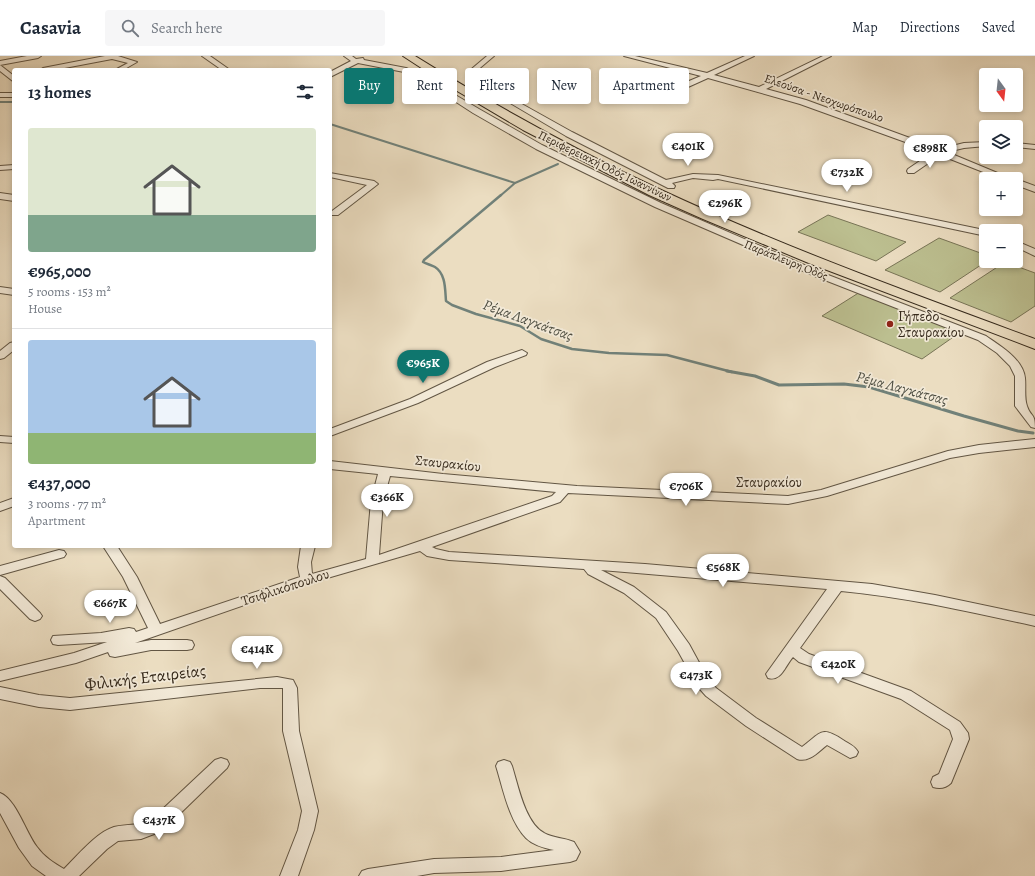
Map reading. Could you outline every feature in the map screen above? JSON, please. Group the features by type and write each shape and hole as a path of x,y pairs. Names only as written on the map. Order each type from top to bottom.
{"highway":[{"name":"Περιφερειακή Οδός Ιωαννίνων","path":"412,57 513,120 601,167 654,192 777,245 1035,344"}],"street":[{"path":"0,63 38,56"},
{"path":"53,68 112,56 134,62 122,68"},
{"path":"205,56 224,68"},
{"name":"Παράπλευρη Οδός","path":"347,56 418,74 476,111 538,146 677,214 813,272 982,338 1002,351 1015,365 1021,381 1021,406 1034,423"},
{"path":"491,56 471,72 471,76 475,80 569,134 668,185 694,176 713,178 718,177 979,232"},
{"name":"Ελεούσα - Νεοχωρόπουλο","path":"627,56 761,89 818,107 990,172"},
{"path":"689,83 751,56"},
{"path":"761,89 828,56"},
{"path":"332,74 359,58"},
{"path":"0,67 12,76"},
{"path":"0,95 12,95"},
{"path":"911,171 922,161 938,152 963,146 979,145"},
{"path":"1023,146 1035,147"},
{"path":"0,168 12,167"},
{"path":"332,175 374,184 335,213"},
{"path":"713,178 712,180 714,181 979,236"},
{"path":"1023,185 1035,189"},
{"path":"0,196 12,198"},
{"path":"1023,247 1035,253"},
{"path":"1023,252 1035,258"},
{"path":"0,356 12,347"},
{"path":"332,432 391,411 503,358 522,353"},
{"path":"0,439 12,440"},
{"name":"Σταυρακίου","path":"332,465 564,489 792,499 823,493 948,455 974,450 1035,443"},
{"path":"372,561 377,501 385,471"},
{"name":"Τσιφλικόπουλου","path":"0,676 68,660 307,579 422,546 556,499 561,496 564,489"},
{"path":"0,507 12,503"},
{"path":"422,546 429,552 441,555 645,568 837,586 901,594 1035,622"},
{"path":"111,548 130,577 156,631"},
{"path":"307,579 304,573 308,548"},
{"path":"0,571 59,554"},
{"path":"588,565 593,571 629,590 657,611 673,630 707,688 751,722 803,755 826,737 850,752"},
{"path":"0,581 35,616"},
{"path":"773,674 787,654 794,650 796,643 837,586"},
{"path":"58,640 111,637 152,629 156,631"},
{"path":"68,660 81,660 151,645 187,645"},
{"path":"794,650 799,656 906,695 955,726 960,733 960,739 945,778 939,782"},
{"name":"Φιλικής Εταιρείας","path":"0,692 39,701 70,704 278,682 288,684 290,688 291,731 310,811 306,830 289,876"},
{"path":"68,876 101,844 115,834 141,832 156,826 221,764"},
{"path":"368,876 403,873 446,866 507,864 536,858 562,857 572,854 568,847 539,839 529,831 519,811 504,766"},
{"path":"0,800 32,856 43,866 62,876"}],"green space":[{"path":"828,215 906,242 876,261 798,232"},
{"name":"Γήπεδο Σταυρακίου","path":"939,238 979,252 979,266 940,292 885,270"},
{"name":"Γήπεδο Σταυρακίου","path":"996,268 1021,268 1035,273 1035,306 1011,322 950,298"},
{"name":"Γήπεδο Σταυρακίου","path":"860,292 959,333 922,359 822,316"}],"waterway":[{"name":"Ρέμα Λαγκάτσας","path":"0,102 12,102"},
{"name":"Ρέμα Λαγκάτσας","path":"332,125 515,183"},
{"path":"515,183 558,164"},
{"name":"Ρέμα Λαγκάτσας","path":"500,196 515,183"},
{"name":"Ρέμα Λαγκάτσας","path":"501,195 424,260 423,262 439,270 444,282 446,301 452,305 476,314 520,326 541,339 572,349 609,353 667,355 731,372"},
{"name":"Ρέμα Λαγκάτσας","path":"731,372 755,376 779,385 844,384 869,387 964,416 1018,431 1033,433"}],"place":[{"name":"Γήπεδο Σταυρακίου","path":"890,324"}]}
